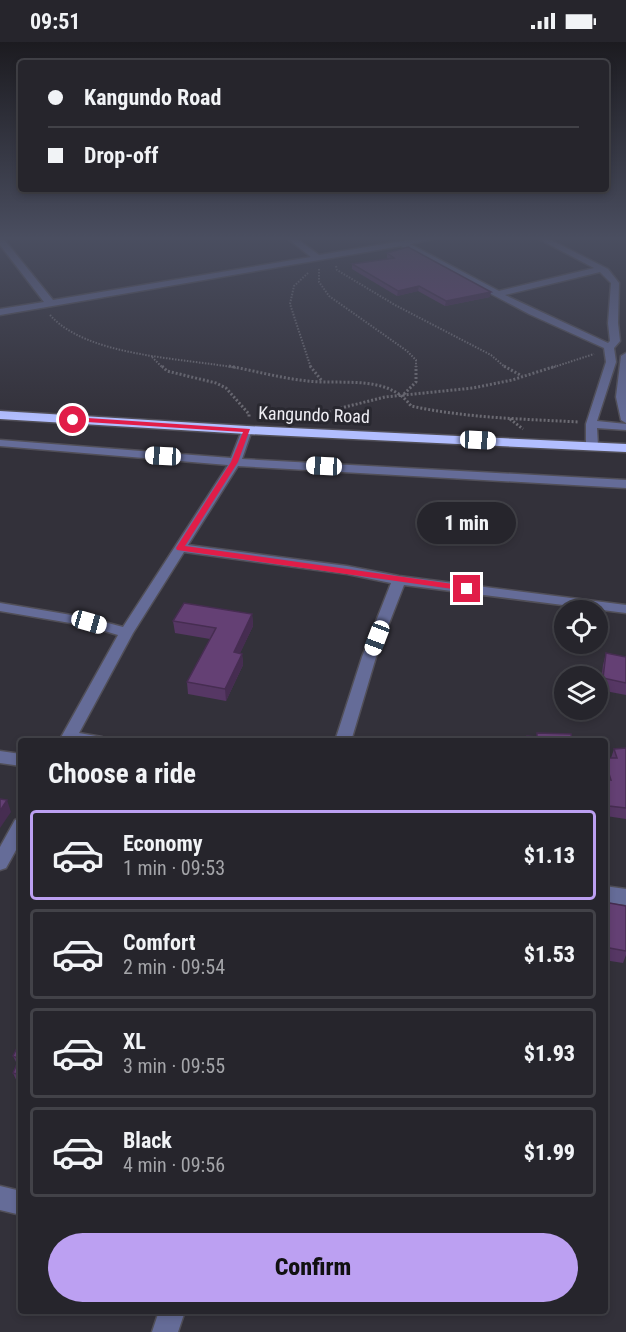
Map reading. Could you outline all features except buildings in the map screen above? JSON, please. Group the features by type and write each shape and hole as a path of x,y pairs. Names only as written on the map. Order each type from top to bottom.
{"highway":[{"name":"Kangundo Road","path":"0,415 247,430 626,448"}],"street":[{"path":"44,298 50,306"},
{"path":"0,312 94,298"},
{"path":"506,298 609,348"},
{"path":"592,446 591,424 611,362 609,348 615,341 613,323 615,298"},
{"path":"626,356 621,397 626,420"},
{"path":"591,424 626,427"},
{"path":"69,738 126,633 234,462 247,430"},
{"path":"0,443 234,462 626,484"},
{"path":"180,548 347,570 399,580 626,609"},
{"path":"344,738 369,657 399,580"},
{"path":"0,607 89,622 126,633"},
{"path":"0,757 18,759"},
{"path":"0,863 18,830"},
{"path":"608,895 626,897"},
{"path":"0,1198 18,1202"},
{"path":"165,1332 171,1314"}],"path":[{"path":"290,298 310,366 322,381"},
{"path":"332,298 407,351 416,360 416,382 403,395"},
{"path":"384,298 491,355 506,368 524,376"},
{"path":"50,306 51,316 57,324 71,333 88,340 152,356 218,364 308,381 364,382 403,395 411,406 429,410 483,417 568,420 591,424"},
{"path":"301,432 310,419 326,413 403,395 473,388 524,376 609,348"},
{"path":"152,356 167,371 216,383 226,388 249,414 247,430"}],"route":[{"path":"73,420 247,430 234,462 180,548 347,570 467,589"}]}
